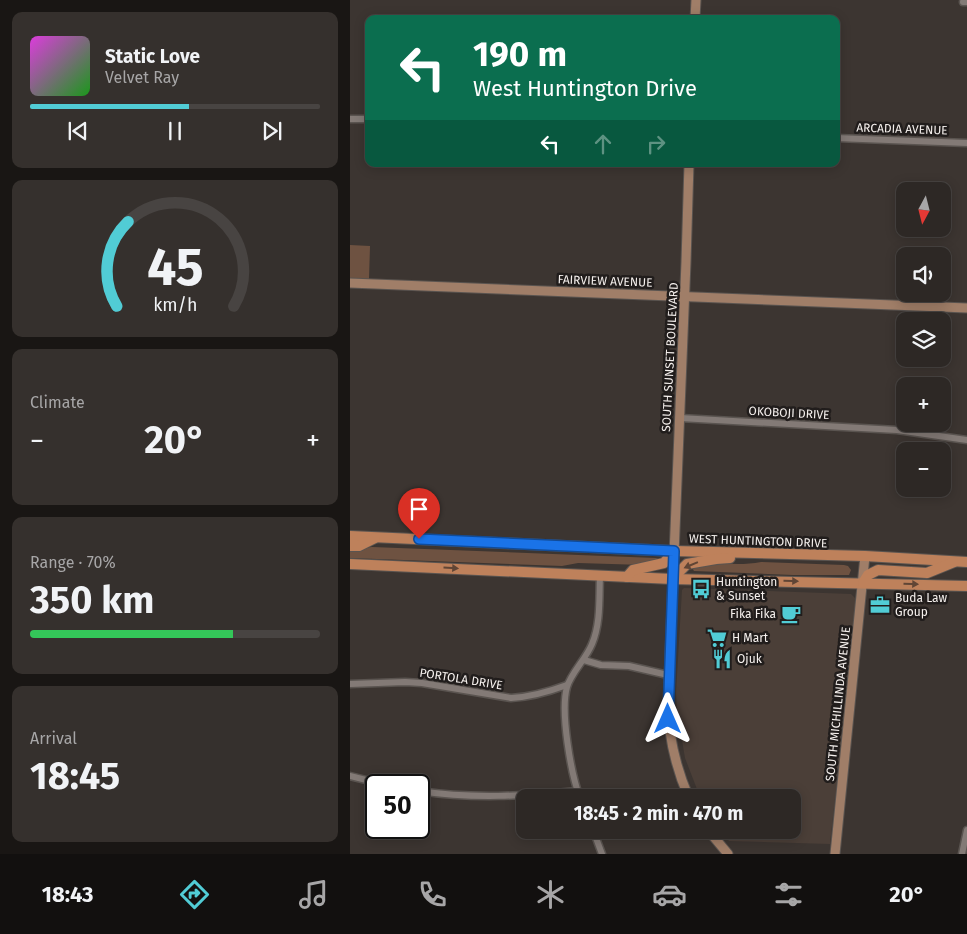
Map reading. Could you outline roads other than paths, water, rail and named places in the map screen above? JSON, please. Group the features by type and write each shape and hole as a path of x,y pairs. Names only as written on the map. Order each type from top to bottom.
{"main road":[{"path":"695,15 696,0"},
{"name":"SOUTH SUNSET BOULEVARD","path":"686,789 678,768 670,735 668,675 689,167"},
{"name":"FAIRVIEW AVENUE","path":"350,283 967,308"},
{"name":"WEST HUNTINGTON DRIVE","path":"350,536 674,551 865,556 962,561"},
{"path":"350,546 359,546 379,537"},
{"path":"627,577 633,570 664,563 674,551"},
{"path":"672,579 687,564 730,558 748,553"},
{"name":"SOUTH MICHILLINDA AVENUE","path":"835,854 865,556"},
{"path":"863,583 868,575 878,570 927,573 962,561"},
{"path":"350,564 672,579 967,586"},
{"path":"716,839 728,854"}],"street":[{"path":"350,119 365,119"},
{"name":"ARCADIA AVENUE","path":"840,138 967,143"},
{"name":"OKOBOJI DRIVE","path":"680,418 896,430 967,440"},
{"path":"578,789 566,725 566,694 567,685 584,660 597,630 600,575"},
{"path":"584,660 601,665 629,666 668,675"},
{"name":"PORTOLA DRIVE","path":"350,684 422,683 511,698 539,695 567,685"},
{"path":"350,776 365,780"},
{"path":"430,792 472,796 516,796"},
{"path":"962,854 967,830"},
{"path":"596,839 602,854"}],"place":[{"name":"Huntington & Sunset","path":"701,589"},
{"name":"Buda Law Group","path":"880,605"},
{"name":"Fika Fika","path":"791,614"},
{"name":"H Mart","path":"717,638"},
{"name":"Ojuk","path":"722,659"}]}
